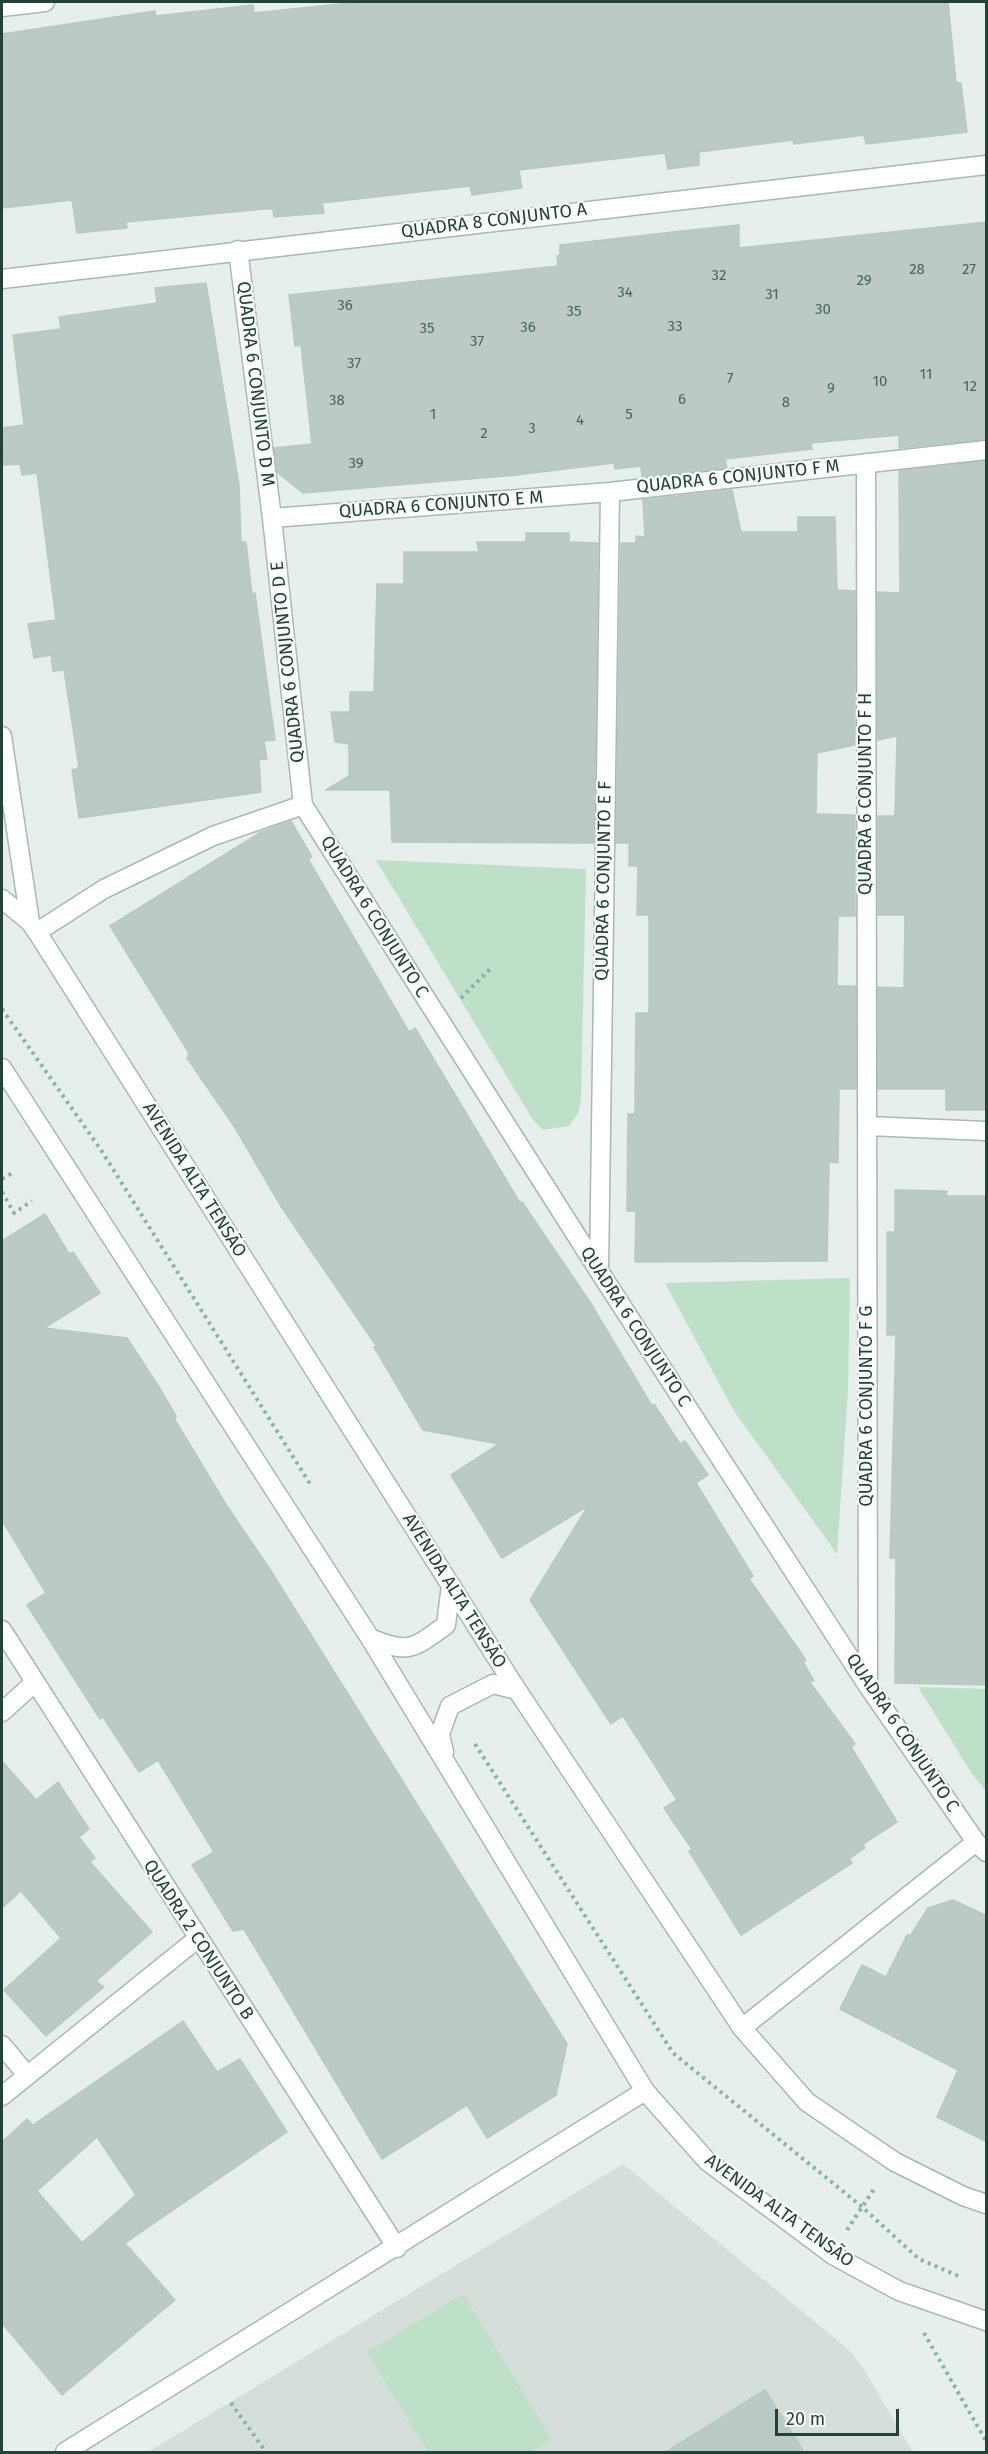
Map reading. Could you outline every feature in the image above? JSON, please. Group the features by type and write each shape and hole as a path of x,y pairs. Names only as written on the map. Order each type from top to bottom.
{"street":[{"path":"2,7 45,2"},
{"name":"QUADRA 8 CONJUNTO A","path":"2,279 987,165"},
{"name":"QUADRA 6 CONJUNTO D M","path":"238,250 272,518"},
{"name":"QUADRA 6 CONJUNTO F M","path":"610,492 987,450"},
{"name":"QUADRA 6 CONJUNTO F H","path":"866,463 867,1125"},
{"name":"QUADRA 6 CONJUNTO E M","path":"272,518 610,492"},
{"name":"QUADRA 6 CONJUNTO E F","path":"599,1271 610,492"},
{"name":"QUADRA 6 CONJUNTO D E","path":"272,518 303,806"},
{"path":"2,736 33,927 104,889 213,836 303,806"},
{"name":"QUADRA 6 CONJUNTO C","path":"303,806 599,1271 868,1686 982,1847"},
{"name":"AVENIDA ALTA TENSÃO","path":"2,899 33,927 517,1690 742,2028 807,2102 895,2162 963,2196 987,2204"},
{"name":"AVENIDA ALTA TENSÃO","path":"4,1078 369,1638 645,2091 707,2161 833,2255 899,2291 987,2321"},
{"path":"867,1125 987,1131"},
{"name":"QUADRA 6 CONJUNTO F G","path":"867,1125 868,1686"},
{"path":"369,1638 386,1645 414,1648 446,1625 451,1585"},
{"name":"QUADRA 2 CONJUNTO B","path":"2,1630 197,1939 397,2248"},
{"path":"2,1712 34,1683"},
{"path":"447,1763 440,1734 450,1706 493,1684 517,1690"},
{"path":"742,2028 982,1847"},
{"path":"2,2096 197,1939"},
{"path":"2,2045 27,2075"},
{"path":"65,2452 397,2248 645,2091"}],"path":[{"path":"439,1020 492,967"},
{"path":"2,1179 14,1172"},
{"path":"2,1192 14,1213 32,1201"},
{"path":"833,2255 861,2206 895,2162"},
{"path":"899,2291 987,2441"},
{"path":"231,2403 266,2452"}],"shaded area":[{"path":"623,2164 848,2349 863,2368 913,2452 148,2452"}],"green space":[{"path":"376,860 586,869 581,1100 578,1113 569,1126 543,1130 533,1120"},
{"path":"850,1278 848,1390 837,1554 734,1411 665,1283"},
{"path":"918,1687 986,1689 986,1791 972,1774"},
{"path":"463,2294 552,2440 531,2452 428,2452 367,2352"}],"building":[{"path":"359,2 948,2 956,82 961,83 967,132 866,144 864,135 794,144 793,140 699,152 699,165 668,169 665,153 519,170 522,188 472,195 470,186 322,203 324,213 274,217 273,209 264,209 126,222 127,228 77,233 72,200 2,208 2,34 155,11 156,16 253,5 254,13"},
{"path":"987,222 987,439 899,448 899,435 811,443 812,449 725,459 727,468 642,477 641,466 615,469 614,463 516,475 303,493 278,473 274,448 312,444 301,345 295,346 289,295 558,266 557,256 560,255 560,245 739,225 739,248"},
{"path":"206,283 239,485 241,542 246,542 252,594 255,593 275,740 264,741 267,759 259,760 261,792 79,818 72,770 79,768 64,670 53,671 51,655 34,658 28,624 56,620 37,473 22,475 20,464 4,465 2,428 24,425 13,335 61,329 59,317 157,303 155,288"},
{"path":"987,461 987,1110 946,1110 946,1089 878,1089 878,987 904,988 905,915 878,915 878,816 895,816 897,736 878,740 877,592 900,593 899,471"},
{"path":"732,490 741,532 798,532 798,517 835,517 837,590 855,591 855,745 817,753 816,814 855,815 855,916 838,916 837,986 856,986 856,1089 839,1089 838,1163 829,1162 827,1261 635,1262 636,1211 627,1211 628,1114 635,1114 636,1013 649,1013 649,915 637,915 638,866 629,866 629,843 616,843 621,543 636,543 636,536 645,537 643,500"},
{"path":"526,533 569,533 569,542 598,543 594,843 392,842 390,790 326,790 349,776 349,744 335,742 331,712 350,712 350,692 374,692 377,584 404,584 404,552 479,552 477,542 526,542"},
{"path":"291,821 312,857 308,859 409,1032 415,1028 520,1203 522,1202 590,1302 652,1406 654,1404 680,1444 685,1441 708,1475 696,1483 753,1576 749,1579 806,1660 803,1662 814,1681 809,1681 855,1744 851,1747 897,1822 863,1844 865,1848 849,1859 852,1863 741,1935 689,1851 692,1849 664,1808 677,1800 623,1716 611,1724 530,1600 588,1506 502,1558 451,1475 499,1444 423,1430 374,1347 377,1347 282,1208 234,1126 187,1058 189,1053 110,926 261,832"},
{"path":"895,1190 947,1191 946,1196 987,1196 987,1685 895,1683 896,1558 890,1558 896,1335 887,1335 887,1232 895,1232"},
{"path":"45,1214 69,1254 73,1252 100,1293 44,1328 127,1338 159,1387 176,1416 175,1420 227,1506 271,1571 567,2044 556,2095 487,2138 467,2105 382,2159 244,1929 233,1931 192,1865 214,1852 158,1760 139,1772 103,1717 100,1719 27,1605 46,1593 2,1520 2,1241"},
{"path":"2,1761 36,1800 58,1782 89,1829 79,1837 95,1858 90,1862 152,1932 96,1981 104,1987 46,2036 4,1990 61,1938 21,1891 2,1908"},
{"path":"953,1900 987,1916 987,2142 937,2117 958,2070 840,2009 862,1965 886,1977 907,1935 911,1935 928,1908"},
{"path":"183,2021 217,2072 240,2059 287,2132 125,2243 175,2300 62,2395 2,2323 2,2142 27,2119 33,2125","holes":["97,2137 136,2195 82,2243 37,2191"]},
{"path":"765,2390 804,2452 666,2452"}]}
